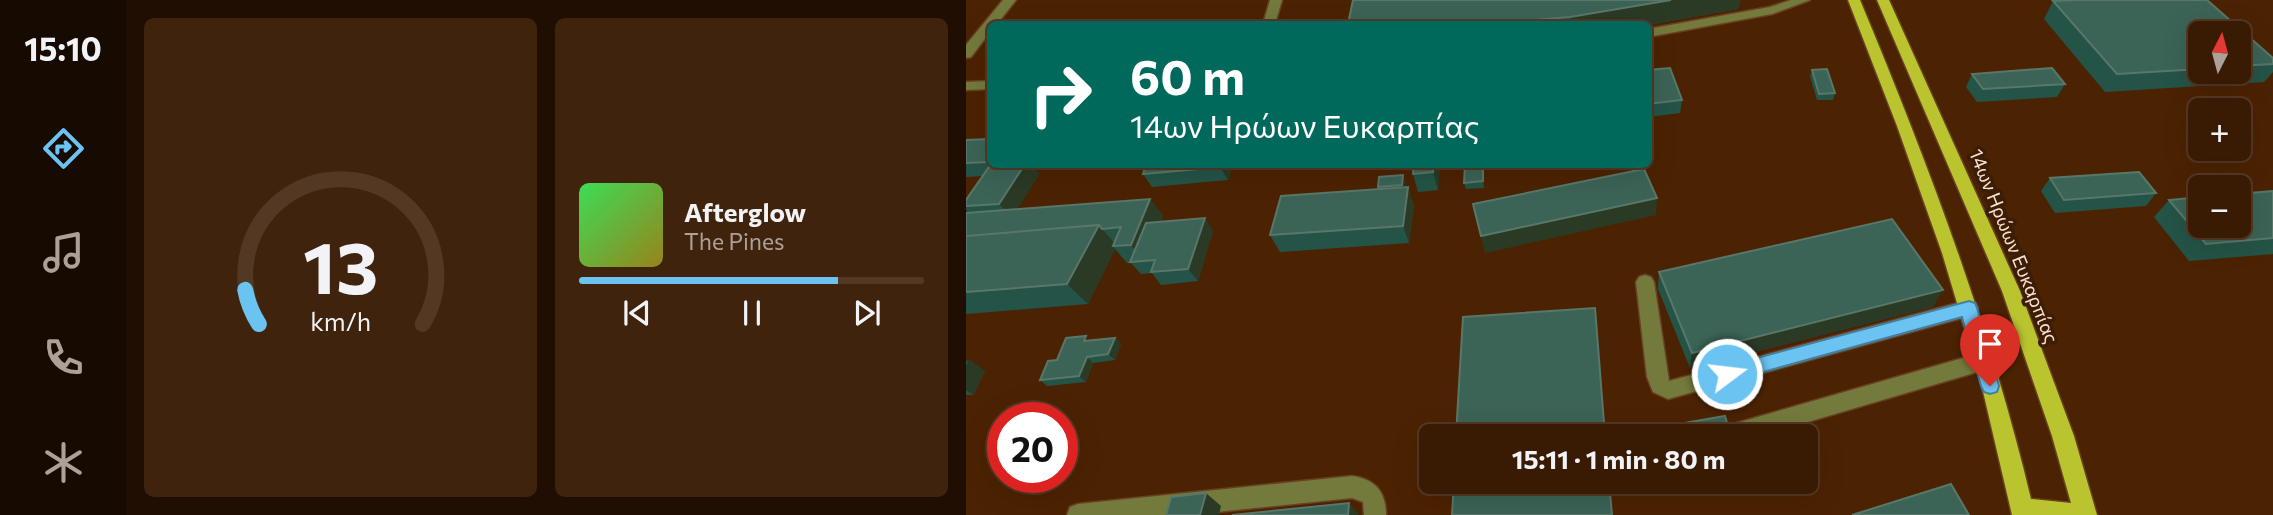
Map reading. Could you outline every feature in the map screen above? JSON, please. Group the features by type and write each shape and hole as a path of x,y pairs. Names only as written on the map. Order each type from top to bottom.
{"main road":[{"path":"1854,0 1950,251 1969,308 2022,512 2073,515"},
{"name":"14ων Ηρώων Ευκαρπίας","path":"1884,0 1992,243 2020,314 2063,436 2086,515"}],"street":[{"path":"993,21 1010,0"},
{"path":"1270,21 1276,0"},
{"path":"1652,32 1772,10 1804,0"},
{"path":"966,54 987,28"},
{"path":"966,86 987,85"},
{"path":"1645,282 1657,377 1660,386 1668,390 1969,308"},
{"path":"1767,424 1984,361"},
{"path":"1078,515 1362,487 1370,492 1375,500 1375,515"}],"building":[{"path":"1353,0 1671,0 1570,17 1520,21 1349,21"},
{"path":"2207,0 2231,21 2188,21 2188,70 2117,74 2053,1"},
{"path":"2251,39 2273,58 2273,64 2251,65"},
{"path":"1670,68 1682,100 1652,104 1652,70"},
{"path":"2052,68 2065,84 1983,89 1972,74"},
{"path":"1827,69 1835,93 1819,94 1812,70"},
{"path":"987,139 987,162 966,163 966,140"},
{"path":"988,168 1022,168 999,204 966,206 966,200"},
{"path":"1145,168 1209,168 1143,174"},
{"path":"1414,168 1433,168 1433,172 1413,174"},
{"path":"1465,168 1483,168 1483,181 1464,183"},
{"path":"1644,169 1657,198 1481,236 1473,204"},
{"path":"2139,172 2156,193 2064,200 2050,178"},
{"path":"1403,175 1402,185 1378,187 1379,177"},
{"path":"1408,187 1403,226 1270,235 1281,196"},
{"path":"2273,191 2273,238 2206,244 2201,238 2251,238 2251,193"},
{"path":"2188,198 2188,223 2169,200"},
{"path":"1150,199 1131,245 1113,246 1121,227 1102,229 1099,225 966,236 966,213"},
{"path":"1205,218 1188,269 1151,272 1155,260 1130,262 1146,223"},
{"path":"1892,219 1943,290 1692,353 1659,272"},
{"path":"1099,225 1067,284 966,292 966,236"},
{"path":"1595,308 1604,424 1457,424 1463,317"},
{"path":"1086,336 1084,341 1115,338 1108,354 1087,357 1079,376 1040,380 1048,361 1057,360 1066,338"},
{"path":"1725,416 1727,424 1679,424"},
{"path":"1951,484 1969,515 1852,515"},
{"path":"1206,493 1200,515 1166,515 1171,497"},
{"path":"1453,494 1610,494 1612,515 1452,515"},
{"path":"1349,503 1348,515 1232,515"}],"route":[{"path":"1727,374 1969,308 1990,386"}]}
